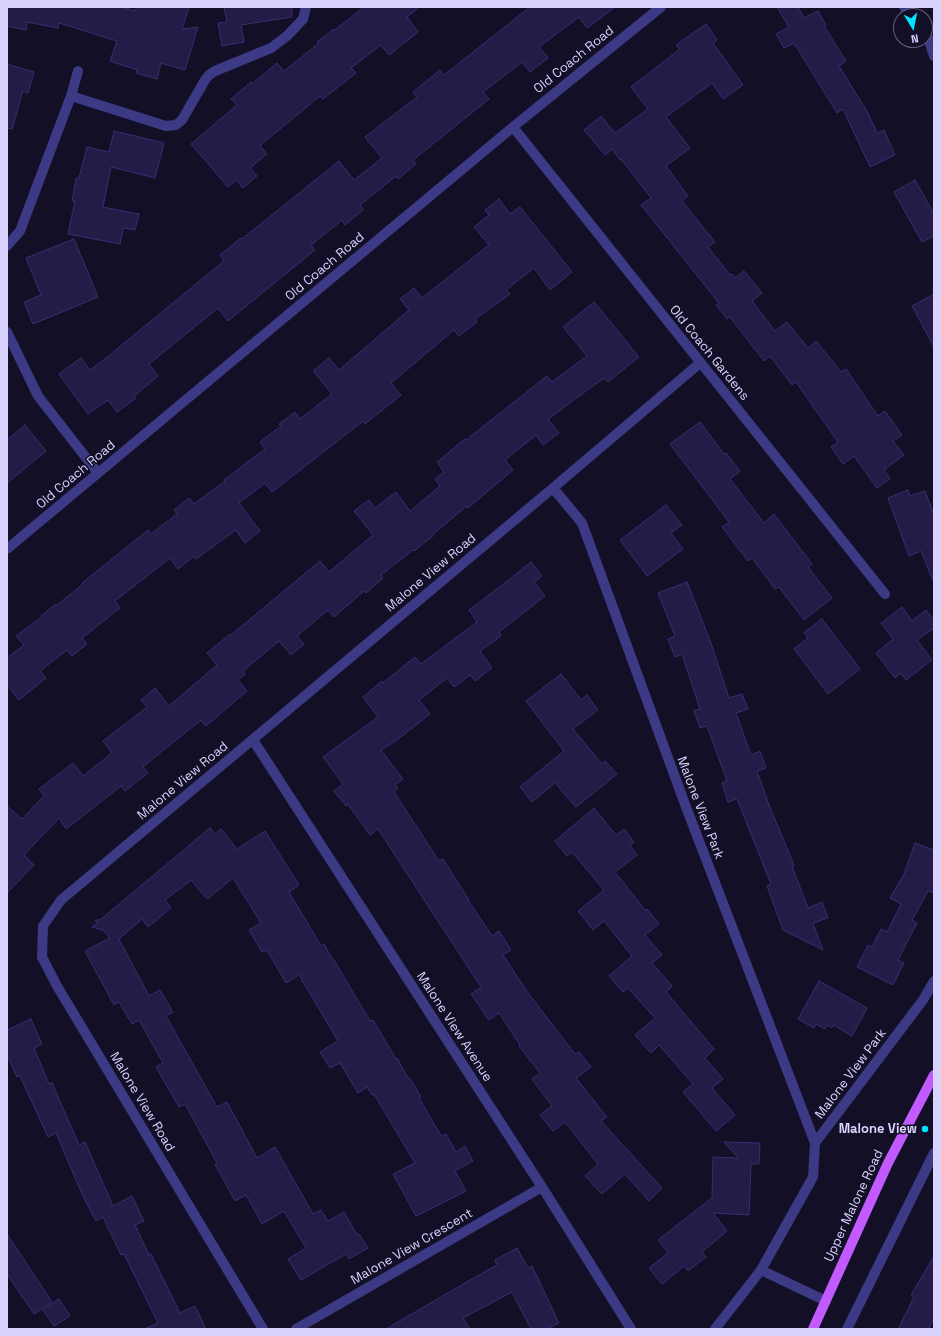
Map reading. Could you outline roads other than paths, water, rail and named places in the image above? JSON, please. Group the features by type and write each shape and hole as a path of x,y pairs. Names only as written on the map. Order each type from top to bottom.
{"main road":[{"name":"Upper Malone Road","path":"813,1329 888,1163 934,1075"}],"street":[{"path":"71,96 166,126 176,125 182,120 205,80 209,76 215,71 272,48 287,36 303,19 306,7"},
{"name":"Old Coach Road","path":"7,550 513,127 661,7"},
{"path":"7,246 20,231 71,96 78,70"},
{"name":"Old Coach Gardens","path":"513,127 885,594"},
{"path":"7,332 38,396 98,473"},
{"name":"Malone View Road","path":"263,1329 57,986 42,957 44,926 61,900 700,363"},
{"name":"Malone View Park","path":"553,488 582,523 688,814 815,1143 813,1177 761,1270 715,1329"},
{"name":"Malone View Avenue","path":"253,740 542,1187 631,1329"},
{"name":"Malone View Park","path":"815,1143 923,1000 934,981"},
{"path":"848,1329 934,1153"},
{"name":"Malone View Crescent","path":"296,1329 542,1187"},
{"path":"761,1270 826,1301"}],"place":[{"name":"Malone View","path":"925,1129"}]}
